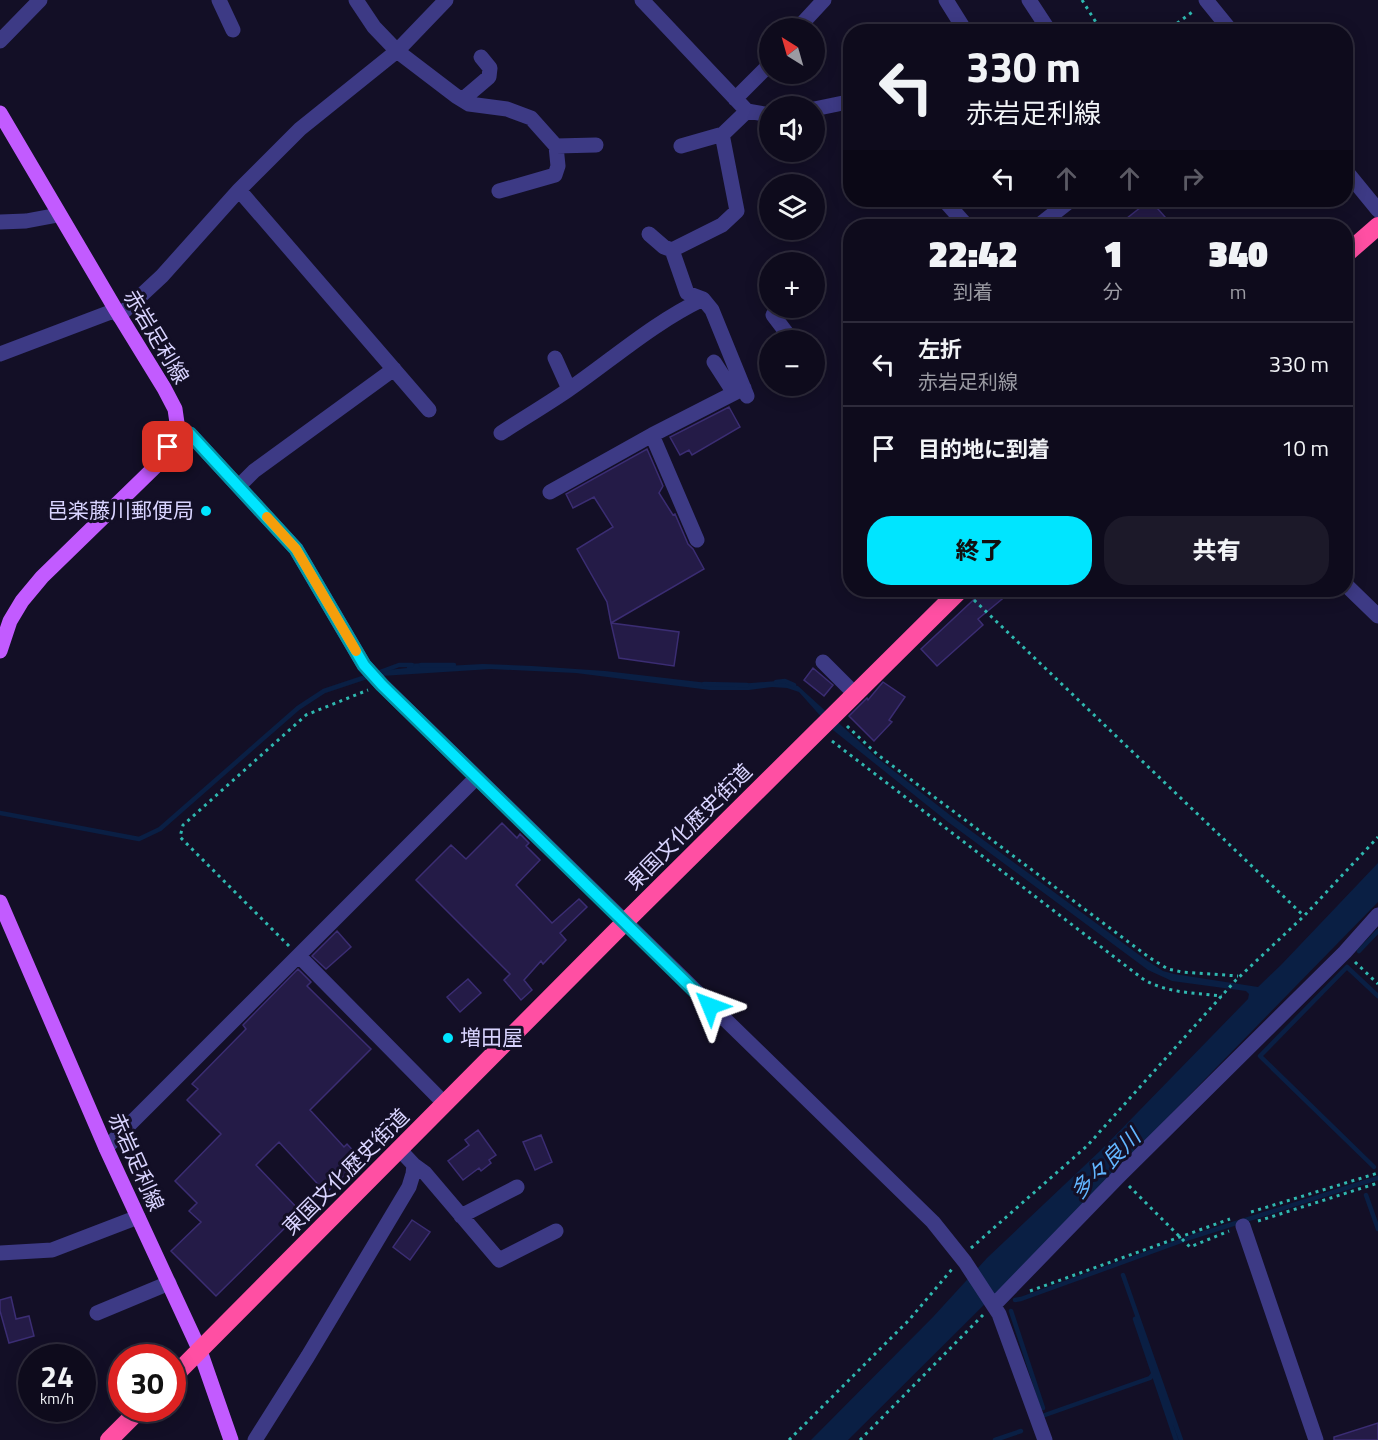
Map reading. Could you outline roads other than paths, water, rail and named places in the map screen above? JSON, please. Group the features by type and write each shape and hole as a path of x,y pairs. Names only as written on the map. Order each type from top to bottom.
{"highway":[{"path":"1353,248 1378,226"},
{"name":"東国文化歴史街道","path":"186,1364 855,694 963,597"},
{"path":"109,1440 127,1422"}],"main road":[{"name":"赤岩足利線","path":"0,113 58,215 164,388 175,409 178,430"},
{"path":"0,651 10,621 22,601 42,577 158,464 178,430"},
{"name":"赤岩足利線","path":"0,902 106,1148 200,1351 231,1440"}],"street":[{"path":"0,41 40,0"},
{"path":"219,0 233,30"},
{"path":"356,0 374,27 397,51 462,100 469,104 507,109 531,118 556,146 558,165 555,175 499,191"},
{"path":"0,354 118,313 162,276 239,190 300,129 397,51 446,0"},
{"path":"642,0 747,111 759,113"},
{"path":"807,18 824,0"},
{"path":"946,0 961,24"},
{"path":"1029,0 1045,24"},
{"path":"1207,1 1226,24"},
{"path":"462,100 489,77 490,68 482,57"},
{"path":"735,99 759,75"},
{"path":"825,107 843,103"},
{"path":"681,146 722,134 747,111"},
{"path":"649,234 664,247 672,250 722,225 737,212 722,134"},
{"path":"556,146 596,145"},
{"path":"1353,180 1378,210"},
{"path":"239,190 429,410"},
{"path":"950,207 961,219"},
{"path":"1047,219 1062,207"},
{"path":"0,222 26,221 58,215"},
{"path":"672,250 687,293 703,299 712,310 742,392"},
{"path":"501,433 569,389 675,312 703,299"},
{"path":"774,318 784,330"},
{"path":"555,358 569,389"},
{"path":"714,362 742,392"},
{"path":"238,486 254,471 394,369"},
{"path":"550,492 652,435 742,392"},
{"path":"178,430 190,434 296,549 364,665 382,685 933,1222 963,1259 992,1303 1014,1352 1045,1440"},
{"path":"652,435 697,540"},
{"path":"1353,592 1378,616"},
{"path":"823,662 855,694"},
{"path":"106,1148 476,778"},
{"path":"992,1303 1014,1285 1119,1176 1345,952 1378,915"},
{"path":"298,956 445,1104"},
{"path":"400,1150 425,1173 499,1260 556,1231"},
{"path":"255,1440 409,1187 414,1165"},
{"path":"461,1216 517,1187"},
{"path":"0,1253 52,1250 138,1217"},
{"path":"1243,1218 1316,1440"},
{"path":"97,1313 169,1283"}],"water":[{"name":"多々良川","path":"426,663 427,667 483,664 532,666 605,671 725,685 777,681 798,686 876,757 955,819 1146,960 1163,971 1174,974 1258,987 1378,863 1378,902 1004,1285 848,1440 811,1440 933,1317 987,1258 1101,1150 1248,999 1249,994 1246,991 1172,981 1148,970 948,822 833,730 799,692 772,687 749,690 710,690 576,673 491,669 381,676 377,671 407,668 407,664"}],"waterway":[{"path":"380,672 399,665 412,665"},
{"path":"421,665 454,665"},
{"path":"0,813 139,839 160,829 298,708 324,691 369,676"},
{"path":"776,682 785,681 794,685"},
{"path":"704,684 747,685"},
{"path":"1359,951 1378,931"},
{"path":"1374,1167 1260,1056 1347,967 1378,996"},
{"path":"1015,1300 1192,1237 1378,1178"},
{"path":"1366,1195 1378,1229"},
{"path":"1123,1275 1181,1440"},
{"path":"1011,1311 1043,1408"},
{"path":"1138,1318 1135,1319 1176,1440"},
{"path":"1045,1415 1150,1378 1153,1374"},
{"path":"995,1440 1021,1431"}],"place":[{"name":"邑楽藤川郵便局","path":"206,511"},
{"name":"増田屋","path":"448,1038"}]}
